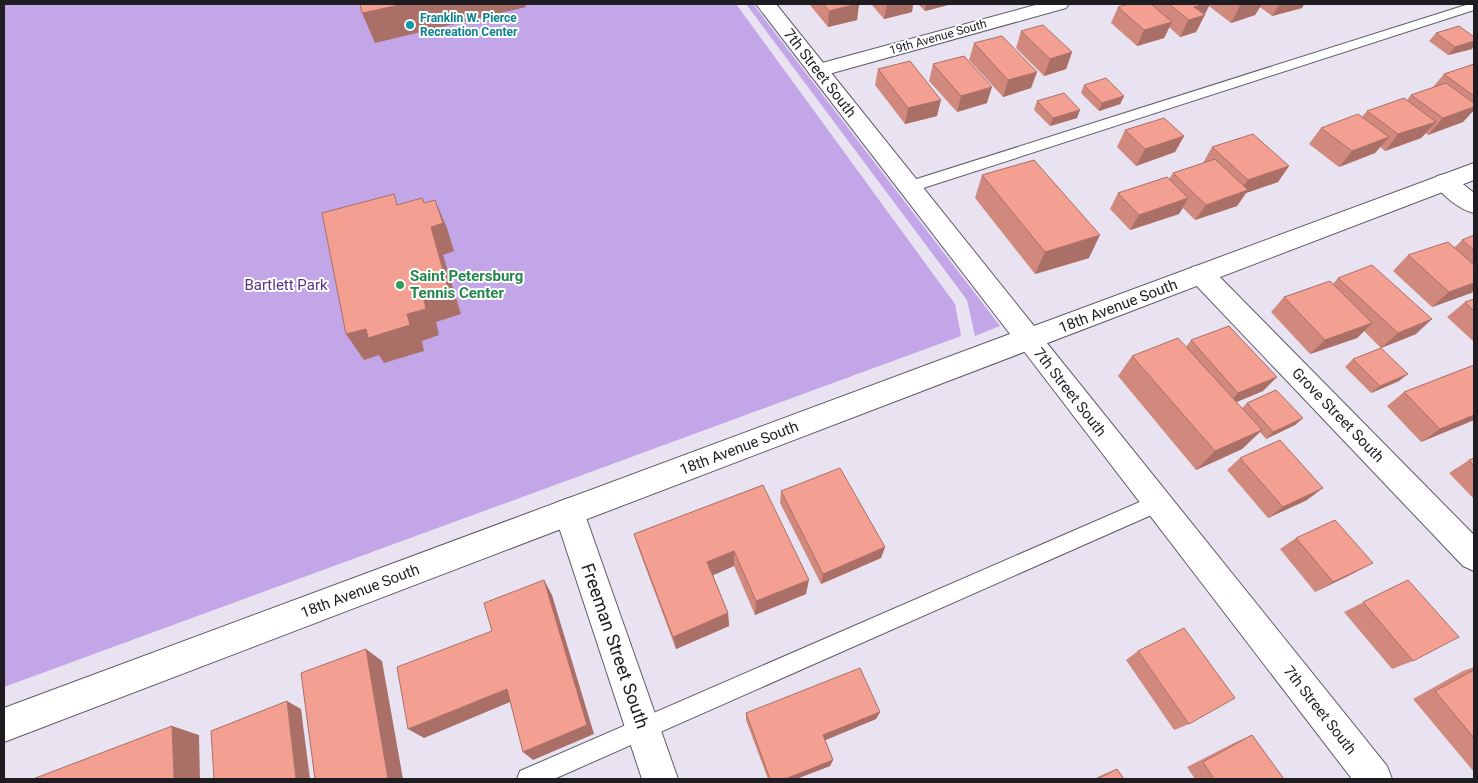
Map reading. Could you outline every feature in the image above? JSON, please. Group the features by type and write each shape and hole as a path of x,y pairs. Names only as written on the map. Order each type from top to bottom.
{"street":[{"name":"7th Street South","path":"766,4 1374,779"},
{"name":"19th Avenue South","path":"818,71 1059,4"},
{"name":"18th Avenue South","path":"4,725 1474,171"},
{"path":"1444,182 1474,205"},
{"name":"Grove Street South","path":"1201,274 1474,556"},
{"name":"Freeman Street South","path":"569,512 660,779"}],"lane":[{"path":"909,187 1474,6"},
{"path":"528,779 1158,503"}],"green space":[{"name":"Bartlett Park","path":"4,4 736,4 955,304 961,336 4,687"},
{"path":"746,4 753,4 1000,326 975,336 967,300"}],"building":[{"path":"360,4 404,4 362,13"},
{"path":"823,4 857,4 829,11"},
{"path":"1129,4 1151,4 1172,22 1144,30 1118,7"},
{"path":"1169,4 1205,4 1194,7 1205,15 1189,20"},
{"path":"1043,25 1072,52 1050,59 1021,31"},
{"path":"1459,26 1474,37 1474,41 1455,47 1436,33"},
{"path":"1002,36 1037,72 1008,80 974,43"},
{"path":"964,56 992,87 961,96 933,64"},
{"path":"910,61 941,100 908,108 878,69"},
{"path":"1474,64 1474,96 1444,74"},
{"path":"1106,78 1124,96 1102,103 1084,85"},
{"path":"1446,83 1474,103 1474,107 1443,118 1411,95"},
{"path":"1064,93 1080,110 1053,118 1037,101"},
{"path":"1404,98 1436,122 1398,134 1367,111"},
{"path":"1358,114 1389,137 1352,151 1321,128"},
{"path":"1164,118 1184,136 1145,149 1125,130"},
{"path":"1253,134 1289,166 1248,180 1212,147"},
{"path":"1215,159 1248,190 1206,205 1173,173"},
{"path":"1034,160 1100,235 1045,252 982,175"},
{"path":"1167,177 1188,198 1139,215 1118,193"},
{"name":"Saint Petersburg Tennis Center","path":"394,194 397,205 422,198 424,203 435,200 443,223 431,227 448,288 423,295 426,309 407,314 410,325 368,338 366,329 346,334 322,213"},
{"path":"1474,235 1474,250 1462,240"},
{"path":"1448,242 1474,265 1474,283 1449,292 1408,255"},
{"path":"1372,265 1432,319 1398,333 1338,278"},
{"path":"1330,281 1372,323 1325,340 1284,297"},
{"path":"1474,299 1474,311 1465,302"},
{"path":"1229,326 1277,377 1238,393 1191,340"},
{"path":"1178,338 1262,430 1215,451 1132,356"},
{"path":"1381,348 1408,374 1380,386 1353,359"},
{"path":"1474,365 1474,415 1440,429 1404,392"},
{"path":"1276,390 1303,418 1273,432 1247,403"},
{"path":"1280,440 1323,488 1283,507 1240,458"},
{"path":"1474,458 1474,466 1469,460"},
{"path":"840,468 885,547 823,574 781,491"},
{"path":"763,485 809,580 756,601 734,551 707,562 728,613 673,637 634,534"},
{"path":"1335,520 1373,563 1333,582 1296,538"},
{"path":"544,580 587,725 523,752 507,689 408,729 397,667 492,631 484,603"},
{"path":"1408,580 1459,637 1413,661 1363,602"},
{"path":"1184,628 1235,698 1189,724 1138,651"},
{"path":"366,649 388,779 315,779 301,673"},
{"path":"860,668 880,712 823,735 833,760 785,779 770,779 746,713"},
{"path":"1474,670 1474,738 1435,691"},
{"path":"287,701 296,779 214,779 211,731"},
{"path":"172,726 174,779 33,779"},
{"path":"1252,735 1284,779 1214,779 1203,762"},
{"path":"1117,769 1124,779 1097,779"}],"place":[{"name":"Franklin W. Pierce Recreation Center","path":"410,25"},
{"name":"Saint Petersburg Tennis Center","path":"400,285"}]}
